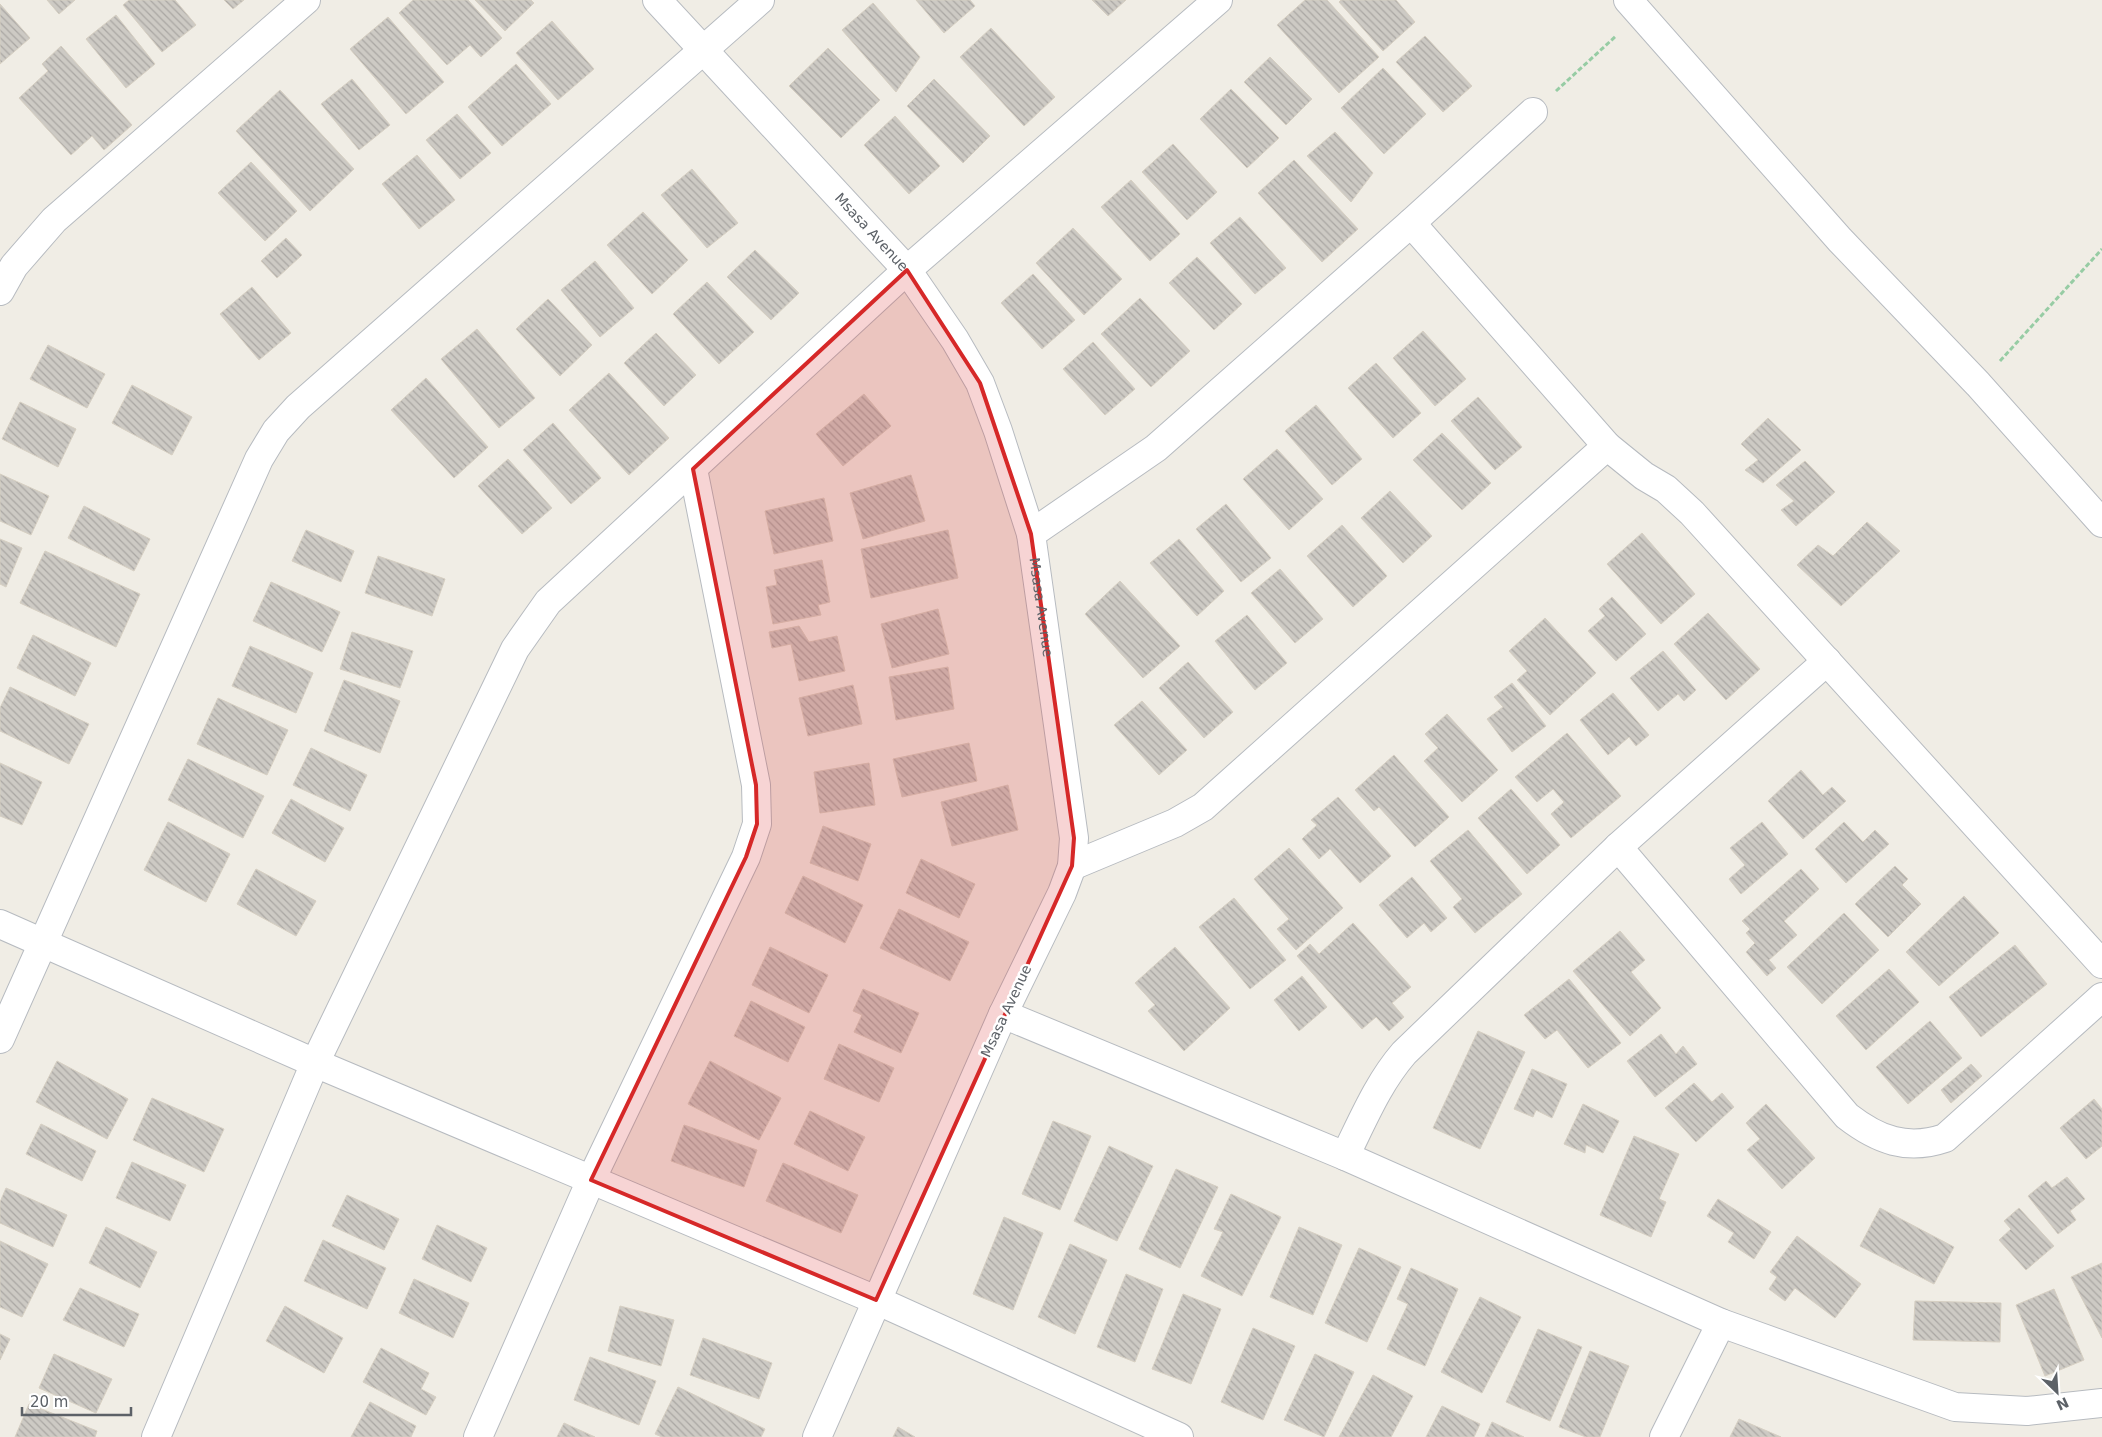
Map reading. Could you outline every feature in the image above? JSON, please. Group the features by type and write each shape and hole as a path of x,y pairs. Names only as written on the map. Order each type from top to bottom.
{"street":[{"path":"0,291 14,266 54,220 306,0"},
{"name":"Msasa Avenue","path":"657,0 907,270 955,340 980,383 998,431 1031,534 1074,838 1072,866 1062,893 1003,1014 817,1437"},
{"path":"0,1039 259,459 276,431 298,407 760,0"},
{"path":"156,1437 315,1063 515,648 548,602 907,270 1218,0"},
{"path":"1634,7 1840,240 1978,384 2102,522"},
{"path":"1031,534 1156,448 1411,223 1533,112"},
{"path":"1411,223 1606,446 1644,476 1666,489 1692,513 2102,964"},
{"path":"1072,866 1175,823 1203,807 1606,446"},
{"path":"478,1437 591,1180 746,856 757,824 756,785 693,469"},
{"path":"1345,1156 1379,1087 1390,1069 1404,1053 1618,847 1827,660"},
{"path":"1618,847 1847,1116 1863,1129 1882,1138 1900,1142 1927,1144 1945,1138 2102,997"},
{"path":"0,924 315,1063 876,1300 1134,1428 1180,1437"},
{"path":"1003,1014 1345,1156 1721,1324 1955,1407 2027,1411 2102,1404"},
{"path":"1664,1437 1721,1324"}],"path":[{"path":"1533,112 1634,7"},
{"path":"1978,384 2102,249"}],"highlighted area":[{"path":"907,270 980,383 1031,534 1074,838 1072,866 876,1300 591,1180 746,857 757,824 756,785 693,469"}],"building":[{"path":"47,0 75,0 59,14"},
{"path":"129,0 175,0 196,25 162,52 123,5"},
{"path":"224,0 244,0 233,9"},
{"path":"413,0 468,0 502,38 481,57 470,45 447,65 399,13"},
{"path":"475,0 531,0 534,3 505,31"},
{"path":"916,0 970,0 975,6 944,33"},
{"path":"1092,0 1126,0 1108,16"},
{"path":"1305,0 1327,0 1379,57 1339,93 1277,25"},
{"path":"1341,0 1396,0 1415,22 1383,51 1339,2"},
{"path":"873,3 920,57 896,92 842,30"},
{"path":"0,4 30,38 0,64"},
{"path":"116,15 155,64 126,88 86,39"},
{"path":"388,17 444,82 406,114 350,49"},
{"path":"552,21 594,69 558,100 516,53"},
{"path":"991,28 1055,97 1024,126 960,57"},
{"path":"1425,36 1472,86 1443,112 1396,62"},
{"path":"61,46 132,125 104,150 92,136 71,155 19,98 48,71 42,64"},
{"path":"828,48 880,100 841,138 789,86"},
{"path":"1270,57 1312,99 1286,125 1244,82"},
{"path":"516,64 551,104 502,146 468,107"},
{"path":"1383,68 1426,114 1384,154 1341,108"},
{"path":"352,79 390,125 359,150 321,104"},
{"path":"934,79 990,136 963,163 907,106"},
{"path":"1231,89 1279,138 1247,168 1200,119"},
{"path":"280,90 354,169 310,211 236,131"},
{"path":"457,114 491,153 460,179 426,140"},
{"path":"895,116 940,166 909,194 864,145"},
{"path":"1335,132 1373,173 1351,202 1307,156"},
{"path":"1173,144 1217,192 1187,220 1142,172"},
{"path":"417,155 455,200 419,229 382,184"},
{"path":"1294,160 1358,229 1322,262 1258,193"},
{"path":"251,162 297,211 265,241 218,193"},
{"path":"692,169 738,223 707,248 661,195"},
{"path":"1131,180 1180,234 1150,261 1101,207"},
{"path":"643,212 688,260 652,294 607,245"},
{"path":"1240,217 1286,268 1255,294 1210,243"},
{"path":"1073,228 1122,279 1084,315 1036,263"},
{"path":"286,238 302,255 277,278 261,261"},
{"path":"755,250 799,293 771,320 727,277"},
{"path":"1197,257 1242,304 1214,330 1169,283"},
{"path":"595,261 634,308 600,337 561,290"},
{"path":"1033,274 1075,320 1042,349 1001,303"},
{"path":"707,282 754,332 719,364 673,314"},
{"path":"252,287 291,333 259,360 220,314"},
{"path":"1140,298 1190,351 1151,387 1101,334"},
{"path":"548,299 592,345 560,376 516,329"},
{"path":"477,329 535,398 499,428 441,359"},
{"path":"1423,331 1466,379 1435,406 1393,358"},
{"path":"656,333 696,375 664,406 624,363"},
{"path":"1093,342 1135,389 1105,415 1063,369"},
{"path":"48,345 105,374 87,408 30,379"},
{"path":"1376,363 1421,413 1393,438 1348,388"},
{"path":"609,373 669,438 629,475 569,410"},
{"path":"426,378 488,447 454,478 391,410"},
{"path":"132,385 192,417 172,455 112,423"},
{"path":"864,394 891,426 843,466 816,434"},
{"path":"1478,397 1522,447 1495,470 1451,421"},
{"path":"20,402 76,429 58,467 2,439"},
{"path":"1316,405 1362,459 1332,485 1285,431"},
{"path":"1768,418 1801,450 1763,483 1745,470 1758,460 1741,444"},
{"path":"553,423 601,478 571,504 523,450"},
{"path":"1442,433 1491,483 1462,510 1413,460"},
{"path":"1277,449 1323,499 1289,530 1243,479"},
{"path":"508,459 552,508 522,534 478,486"},
{"path":"1805,461 1835,492 1796,526 1781,510 1794,501 1776,485"},
{"path":"0,474 49,496 31,535 0,521"},
{"path":"911,475 925,521 863,539 850,493"},
{"path":"1390,491 1432,536 1403,563 1361,518"},
{"path":"824,498 833,541 774,554 765,511"},
{"path":"1226,504 1271,558 1241,582 1196,529"},
{"path":"84,506 150,539 134,571 68,538"},
{"path":"1867,522 1900,551 1841,606 1797,565 1818,545 1833,556"},
{"path":"1342,525 1387,576 1353,607 1307,556"},
{"path":"306,530 354,551 341,582 292,561"},
{"path":"948,530 958,578 871,598 861,549"},
{"path":"1642,533 1695,594 1661,624 1607,564"},
{"path":"0,539 22,548 6,587 0,584"},
{"path":"1179,539 1224,591 1197,616 1150,563"},
{"path":"45,551 140,594 116,647 20,603"},
{"path":"378,556 445,579 432,616 365,593"},
{"path":"822,560 830,602 818,605 821,615 773,624 766,587 777,585 774,570"},
{"path":"1280,569 1323,619 1295,643 1251,593"},
{"path":"1120,581 1180,646 1143,678 1085,614"},
{"path":"271,582 340,612 322,652 253,621"},
{"path":"1612,597 1646,634 1616,661 1588,631 1605,616 1599,609"},
{"path":"938,609 949,654 892,668 881,624"},
{"path":"1708,613 1760,669 1726,700 1674,644"},
{"path":"1247,615 1287,663 1255,690 1215,641"},
{"path":"1545,618 1596,673 1550,715 1517,680 1527,671 1509,651"},
{"path":"799,626 809,642 837,636 845,671 799,681 791,644 772,648 769,632"},
{"path":"352,632 413,651 400,688 340,669"},
{"path":"33,635 91,663 75,696 17,668"},
{"path":"250,646 313,673 296,713 232,686"},
{"path":"1663,651 1696,690 1684,701 1678,694 1658,711 1630,678"},
{"path":"1188,662 1233,712 1204,738 1159,688"},
{"path":"948,667 954,709 896,720 889,677"},
{"path":"344,680 400,701 380,753 324,731"},
{"path":"1512,683 1546,726 1512,752 1487,719 1503,707 1494,697"},
{"path":"853,685 862,724 808,736 799,698"},
{"path":"10,687 89,724 69,764 0,731 0,708"},
{"path":"1613,693 1649,735 1636,746 1629,737 1608,755 1580,720"},
{"path":"218,698 288,730 267,775 197,744"},
{"path":"1142,701 1187,750 1159,775 1114,725"},
{"path":"1447,714 1498,770 1462,802 1424,761 1438,748 1425,734"},
{"path":"1567,733 1621,796 1571,838 1551,814 1564,802 1553,789 1537,802 1515,777"},
{"path":"969,743 977,781 902,797 893,759"},
{"path":"311,748 367,775 350,811 293,785"},
{"path":"1394,755 1449,817 1415,847 1379,807 1374,811 1355,790"},
{"path":"188,759 264,796 243,838 168,800"},
{"path":"0,763 42,782 22,825 0,816"},
{"path":"869,763 875,805 820,813 814,772"},
{"path":"1801,770 1823,795 1832,787 1846,801 1803,839 1768,801"},
{"path":"1008,785 1018,830 952,846 941,802"},
{"path":"1511,789 1560,845 1527,874 1478,818"},
{"path":"1338,797 1391,856 1360,883 1330,849 1319,859 1302,839 1317,825 1311,820"},
{"path":"291,799 344,828 325,862 272,833"},
{"path":"168,822 230,854 206,902 144,870"},
{"path":"1762,822 1788,854 1741,894 1729,879 1745,865 1730,848"},
{"path":"1844,822 1863,842 1875,830 1889,844 1846,883 1815,849"},
{"path":"823,826 871,844 858,881 810,863"},
{"path":"1468,830 1522,894 1475,933 1453,907 1462,899 1430,861"},
{"path":"1289,848 1343,908 1296,950 1277,929 1289,919 1254,879"},
{"path":"921,859 975,884 959,918 906,893"},
{"path":"1895,866 1908,879 1902,885 1921,904 1888,937 1855,904"},
{"path":"256,869 316,901 296,936 237,904"},
{"path":"1801,869 1819,889 1784,921 1797,935 1769,960 1776,968 1767,976 1746,952 1755,943 1746,933 1750,929 1742,921"},
{"path":"803,876 863,905 845,943 785,913"},
{"path":"1412,877 1447,918 1431,932 1424,923 1407,938 1379,905"},
{"path":"1964,896 1999,933 1939,986 1906,952"},
{"path":"1234,898 1286,960 1250,989 1199,927"},
{"path":"899,909 969,942 950,981 880,948"},
{"path":"1844,913 1879,950 1822,1004 1787,967"},
{"path":"1353,923 1411,987 1392,1003 1404,1017 1389,1031 1376,1017 1362,1029 1297,956 1310,944 1319,954"},
{"path":"1620,931 1645,960 1631,972 1661,1008 1630,1036 1573,971"},
{"path":"2015,945 2047,984 1981,1037 1949,997"},
{"path":"770,947 828,975 809,1013 752,985"},
{"path":"1175,947 1230,1008 1184,1051 1148,1011 1155,1005 1135,983"},
{"path":"1889,969 1919,1002 1866,1050 1836,1016"},
{"path":"1302,976 1327,1007 1299,1031 1274,1000"},
{"path":"1569,979 1621,1043 1588,1068 1557,1030 1545,1039 1524,1015"},
{"path":"863,989 919,1013 901,1053 854,1032 862,1015 853,1011"},
{"path":"751,1001 805,1027 788,1062 734,1036"},
{"path":"1930,1021 1962,1058 1908,1104 1876,1067"},
{"path":"1478,1031 1525,1052 1480,1149 1433,1128"},
{"path":"1661,1034 1676,1054 1683,1046 1697,1064 1655,1097 1627,1061"},
{"path":"839,1044 894,1068 879,1102 824,1079"},
{"path":"57,1061 128,1099 107,1139 36,1102"},
{"path":"710,1061 781,1098 759,1140 688,1104"},
{"path":"1971,1064 1982,1076 1951,1103 1941,1090"},
{"path":"1532,1069 1567,1084 1552,1118 1536,1110 1533,1117 1514,1109"},
{"path":"1694,1083 1712,1102 1722,1093 1734,1107 1696,1142 1665,1108"},
{"path":"152,1098 224,1129 204,1172 133,1140"},
{"path":"2094,1099 2102,1109 2102,1146 2086,1159 2060,1128"},
{"path":"1583,1104 1619,1121 1603,1153 1586,1145 1585,1153 1564,1144"},
{"path":"1766,1104 1815,1158 1782,1189 1747,1150 1760,1139 1746,1123"},
{"path":"810,1111 865,1137 848,1171 794,1144"},
{"path":"1053,1121 1091,1136 1060,1210 1022,1194"},
{"path":"41,1124 96,1151 82,1181 26,1154"},
{"path":"684,1125 757,1150 744,1187 671,1161"},
{"path":"1634,1136 1679,1154 1659,1199 1666,1202 1651,1237 1600,1215"},
{"path":"1109,1146 1153,1166 1117,1241 1074,1221"},
{"path":"132,1162 186,1185 170,1221 116,1198"},
{"path":"783,1163 858,1195 841,1233 766,1201"},
{"path":"1176,1169 1218,1187 1180,1268 1139,1249"},
{"path":"2067,1177 2085,1199 2070,1211 2076,1220 2058,1234 2028,1196 2046,1181 2052,1188"},
{"path":"6,1188 67,1215 53,1247 0,1223 0,1202"},
{"path":"1231,1194 1281,1217 1242,1296 1201,1276 1223,1232 1214,1229"},
{"path":"347,1195 399,1219 384,1250 332,1226"},
{"path":"1718,1199 1771,1232 1754,1259 1728,1242 1734,1233 1707,1216"},
{"path":"1880,1208 1954,1247 1934,1284 1860,1246"},
{"path":"2019,1208 2054,1246 2026,1270 1999,1240 2011,1229 2004,1221"},
{"path":"1004,1217 1043,1233 1013,1310 973,1294"},
{"path":"437,1225 487,1248 471,1282 422,1259"},
{"path":"106,1227 157,1252 140,1288 89,1263"},
{"path":"1299,1227 1342,1245 1313,1315 1270,1297"},
{"path":"1797,1236 1861,1284 1835,1318 1795,1288 1785,1301 1769,1289 1777,1277 1770,1272"},
{"path":"323,1240 386,1268 367,1309 304,1281"},
{"path":"0,1241 48,1264 22,1317 0,1307"},
{"path":"1070,1244 1107,1260 1075,1334 1038,1317"},
{"path":"1359,1248 1401,1267 1367,1342 1325,1323"},
{"path":"2102,1263 2102,1338 2071,1277"},
{"path":"1411,1268 1458,1289 1425,1366 1387,1349 1408,1304 1397,1299"},
{"path":"1126,1274 1163,1289 1135,1362 1097,1347"},
{"path":"414,1279 469,1303 453,1338 399,1313"},
{"path":"80,1288 139,1314 124,1347 63,1320"},
{"path":"2054,1289 2084,1360 2045,1376 2016,1305"},
{"path":"1183,1294 1221,1309 1191,1384 1152,1369"},
{"path":"1480,1297 1521,1317 1482,1393 1441,1372"},
{"path":"1915,1301 2001,1303 2000,1342 1913,1340"},
{"path":"285,1306 343,1338 324,1373 266,1341"},
{"path":"620,1306 674,1320 661,1366 608,1351"},
{"path":"1253,1328 1295,1346 1263,1420 1221,1402"},
{"path":"1538,1329 1582,1347 1550,1421 1506,1402"},
{"path":"0,1334 10,1339 0,1360"},
{"path":"703,1338 772,1363 759,1399 690,1375"},
{"path":"381,1348 429,1373 421,1389 436,1397 426,1415 363,1382"},
{"path":"1590,1351 1629,1366 1600,1437 1586,1437 1559,1427"},
{"path":"54,1354 112,1379 96,1413 39,1388"},
{"path":"1315,1354 1354,1372 1324,1437 1284,1420"},
{"path":"590,1357 656,1381 639,1425 574,1400"},
{"path":"1373,1375 1413,1396 1391,1437 1339,1437"},
{"path":"678,1387 765,1429 761,1437 662,1437 655,1434"},
{"path":"370,1402 416,1426 411,1437 351,1437"},
{"path":"29,1404 97,1431 95,1437 15,1437"},
{"path":"1442,1406 1480,1424 1474,1437 1426,1437"},
{"path":"1739,1419 1781,1437 1730,1437"},
{"path":"1492,1422 1524,1437 1485,1437"},
{"path":"564,1423 595,1437 557,1437"},
{"path":"898,1427 915,1437 893,1437"}]}
